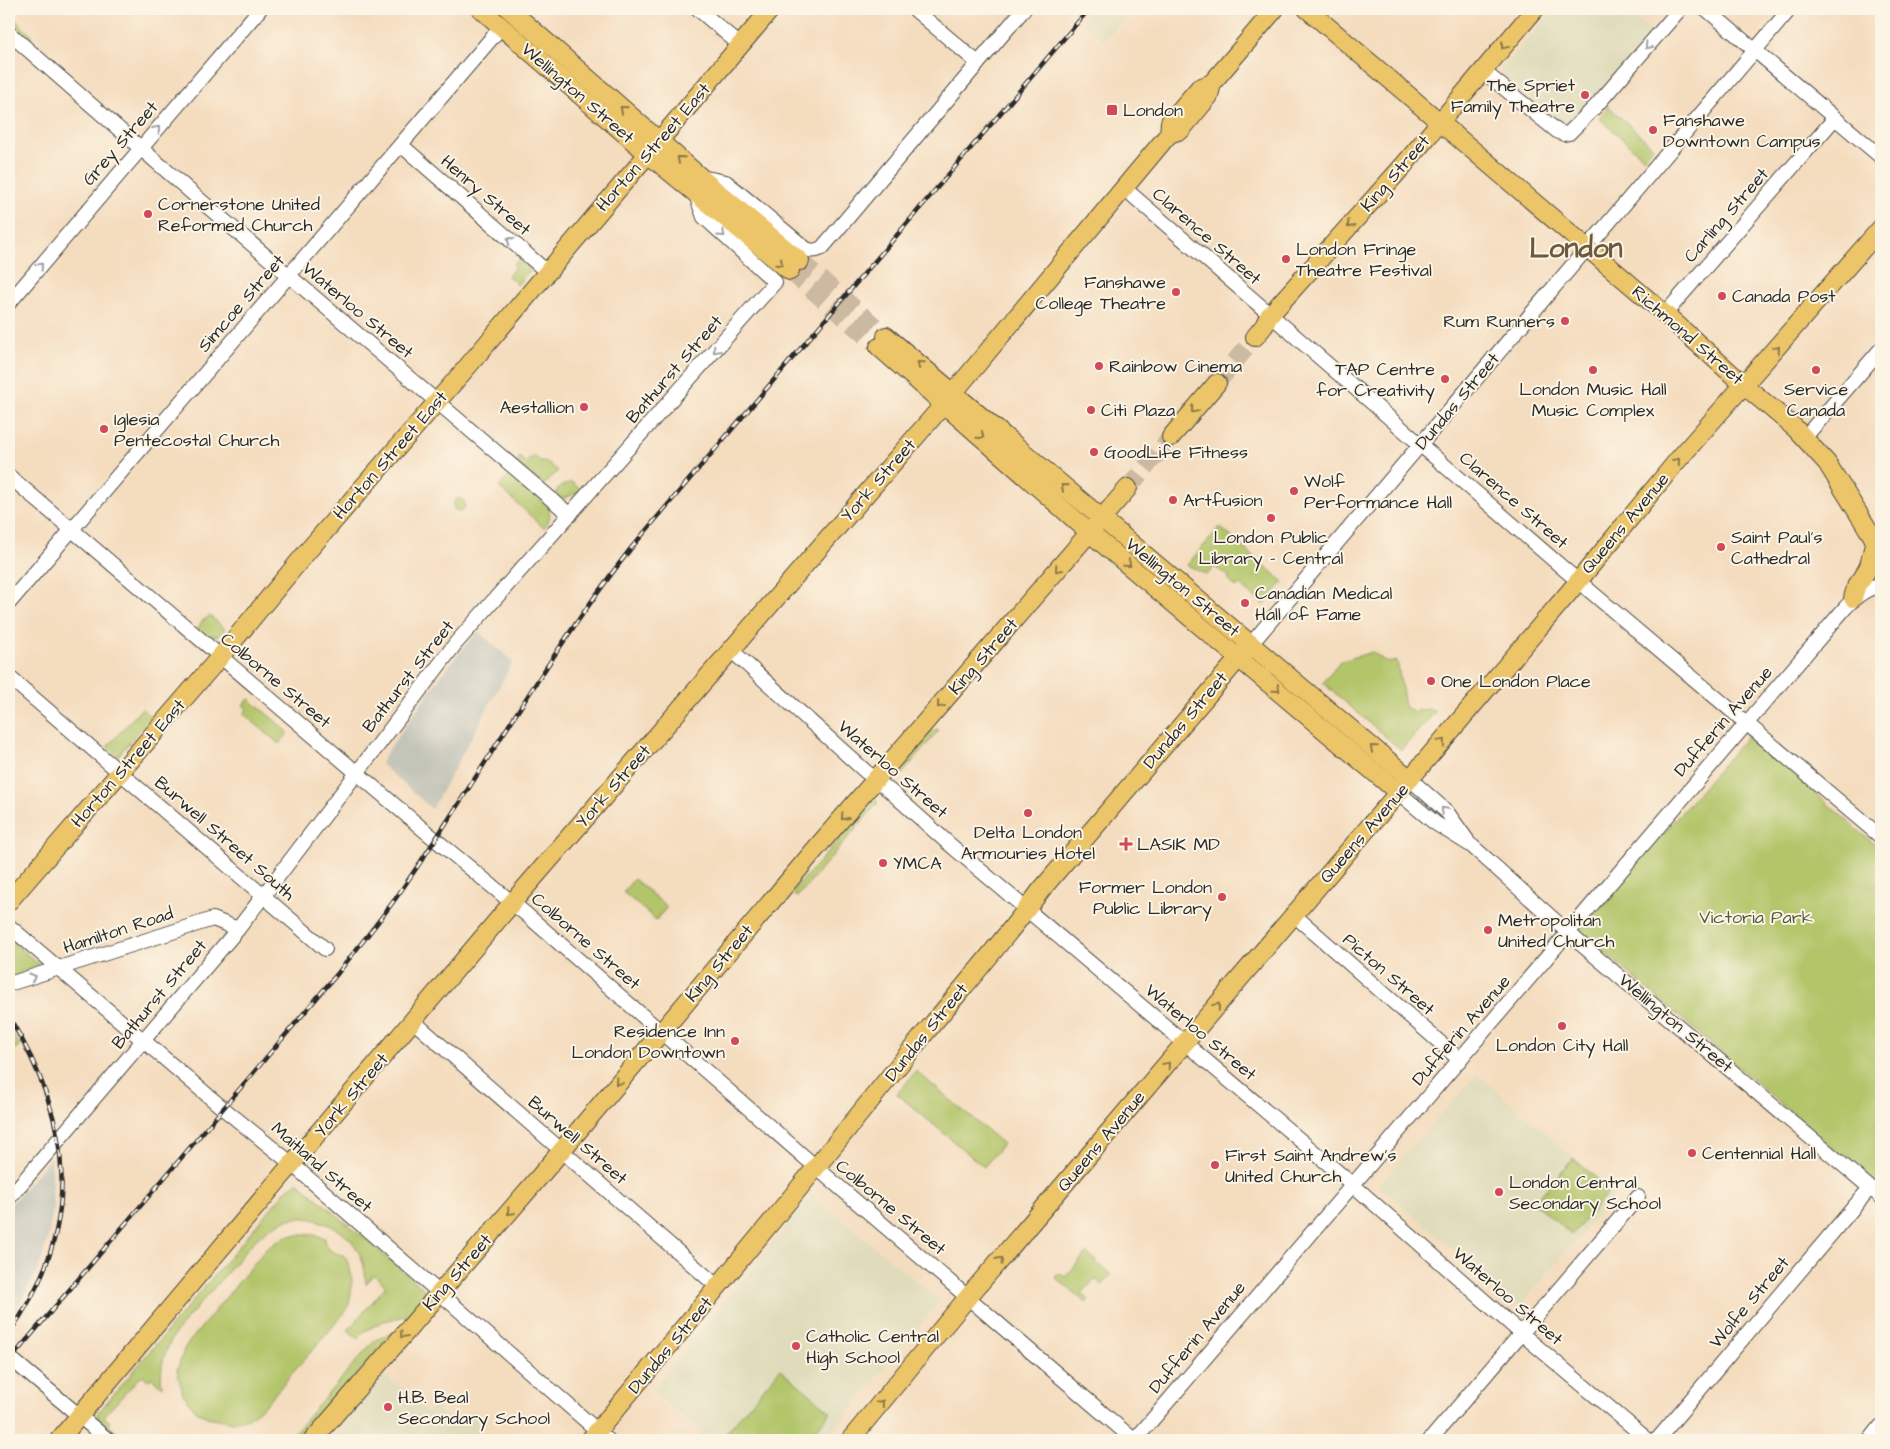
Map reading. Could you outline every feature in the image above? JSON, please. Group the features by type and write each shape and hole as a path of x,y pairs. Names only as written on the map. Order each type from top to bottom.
{"main road":[{"name":"Wellington Street","path":"481,9 654,148 701,177 801,261"},
{"name":"Horton Street East","path":"9,901 220,657 306,553 771,9"},
{"name":"York Street","path":"59,1440 512,903 949,398 1170,134 1181,130 1209,96 1212,83 1275,9"},
{"name":"Richmond Street","path":"1307,9 1665,314 1805,437 1827,463 1878,545"},
{"name":"King Street","path":"1255,337 1269,316 1403,166 1536,9"},
{"name":"Wellington Street","path":"514,10 654,148 696,195 801,261"},
{"name":"Queens Avenue","path":"850,1440 968,1297 1405,786 1677,461 1745,386 1881,228"},
{"name":"Wellington Street","path":"882,342 1096,526 1405,786"},
{"path":"972,370 970,393 978,412"},
{"path":"1171,437 1217,383"},
{"name":"Wellington Street","path":"949,398 978,412 1096,526"},
{"name":"King Street","path":"313,1440 662,1032 813,852 1128,488"},
{"path":"1853,598 1857,584 1869,566 1878,545"},
{"name":"Dundas Street","path":"598,1437 1041,890 1245,650"}],"street":[{"name":"Grey Street","path":"9,303 260,9"},
{"path":"698,9 740,45"},
{"path":"914,9 978,63"},
{"path":"801,261 822,248 1024,9"},
{"path":"1483,70 1558,131 1564,134 1569,133 1596,106 1680,9"},
{"path":"1706,9 1881,157"},
{"name":"Dundas Street","path":"1245,650 1790,9"},
{"name":"Simcoe Street","path":"9,603 502,26"},
{"name":"Waterloo Street","path":"9,33 140,148 570,515"},
{"name":"Carling Street","path":"1665,314 1835,118"},
{"name":"Henry Street","path":"401,145 546,272"},
{"name":"Clarence Street","path":"1124,188 1269,316 1881,837"},
{"name":"Bathurst Street","path":"9,1198 238,929 456,643 686,385 775,282 704,218 696,195"},
{"path":"1805,437 1881,349"},
{"name":"Colborne Street","path":"9,476 512,903 1134,1440"},
{"name":"Dufferin Avenue","path":"1134,1440 1853,598 1865,591 1881,586"},
{"name":"Waterloo Street","path":"731,650 864,771 877,780 1352,1184 1522,1334 1648,1440"},
{"name":"Burwell Street South","path":"9,678 326,949"},
{"name":"Wellington Street","path":"1405,786 1447,812 1472,846 1568,932 1881,1197"},
{"name":"Picton Street","path":"1294,915 1460,1060"},
{"name":"Hamilton Road","path":"9,984 213,919 238,929"},
{"name":"Maitland Street","path":"9,926 292,1164 598,1437"},
{"name":"Burwell Street","path":"413,1021 718,1287"},
{"name":"Wolfe Street","path":"1657,1440 1870,1188"},
{"path":"1430,1440 1638,1198"},
{"path":"9,1357 108,1440"},
{"path":"1870,1440 1881,1426"}],"shaded area":[{"path":"1093,9 1122,9 1127,14 1104,41 1082,22"},
{"path":"1553,9 1624,9 1651,32 1605,88 1569,126 1564,127 1500,72"},
{"path":"478,631 513,662 432,809 381,764 385,755 442,674"},
{"name":"London Central Secondary School","path":"1477,1074 1615,1194 1520,1306 1378,1185"},
{"path":"51,1157 53,1210 47,1242 39,1268 9,1319 9,1207"},
{"name":"Catholic Central High School","path":"812,1195 940,1301 825,1440 696,1440 702,1432 652,1390"},
{"name":"H.B. Beal Secondary School","path":"383,1374 427,1412 433,1405 458,1426 473,1409 488,1421 472,1440 326,1440"}],"green space":[{"path":"9,14 32,36 28,42 9,24"},
{"path":"1608,106 1653,147 1644,158 1599,118"},
{"path":"522,257 533,267 517,285 508,276 515,267 513,265"},
{"path":"533,455 541,462 547,462 558,471 544,485 518,463 519,457 526,463"},
{"path":"511,474 536,494 547,506 549,518 544,528 499,487"},
{"path":"571,482 583,491 564,498 557,497 558,488"},
{"path":"459,499 465,505 459,511 453,505"},
{"path":"1220,527 1283,582 1264,605 1240,585 1237,588 1228,580 1229,576 1214,567 1207,575 1187,565"},
{"path":"210,616 225,629 218,636 205,636 197,630 202,621"},
{"path":"1373,652 1381,659 1390,662 1397,661 1405,706 1414,713 1417,710 1430,709 1435,712 1401,750 1323,683 1341,661"},
{"path":"249,699 287,731 287,735 279,744 244,714 247,709 243,705"},
{"path":"142,708 151,717 118,756 107,747"},
{"path":"939,730 902,774 899,771 902,767 931,731"},
{"name":"Victoria Park","path":"1748,735 1881,850 1881,1190 1580,931"},
{"path":"875,799 877,804 797,897 794,895 793,891"},
{"path":"634,879 667,907 656,920 623,892"},
{"path":"9,939 41,966 38,970 9,979"},
{"path":"9,1024 20,1046 9,1052"},
{"path":"916,1071 1003,1144 984,1167 897,1094"},
{"path":"1573,1158 1610,1190 1572,1235 1534,1203"},
{"path":"298,1182 425,1290 424,1297 410,1315 384,1321 363,1332 358,1339 348,1330 386,1286 374,1275 366,1284 362,1259 349,1238 343,1233 317,1220 300,1218 286,1220 272,1227 248,1248 176,1332 164,1358 161,1372 162,1387 152,1378 148,1380 142,1375 104,1416 110,1422 108,1424 127,1440 122,1440 99,1420 97,1414 288,1188"},
{"path":"310,1234 325,1238 327,1246 337,1254 344,1255 348,1262 352,1282 347,1310 266,1404 249,1418 234,1422 207,1417 196,1411 183,1394 177,1370 185,1347 266,1249 286,1236"},
{"path":"1087,1253 1111,1275 1102,1285 1095,1279 1082,1293 1089,1300 1086,1303 1055,1277 1059,1273 1065,1277"},
{"path":"393,1332 300,1440 288,1440 374,1341"},
{"path":"780,1369 831,1412 807,1440 720,1440"}],"tunnel":[{"path":"800,261 886,336"},
{"path":"790,271 879,347"},
{"path":"1217,383 1255,337"},
{"path":"1128,488 1171,437"}],"railway":[{"path":"9,1361 338,973 383,915 427,852 570,632 632,547 1089,9"},
{"path":"9,1017 31,1057 47,1096 57,1136 62,1175 59,1215 50,1254 33,1294 9,1333"}],"place":[{"name":"The Spriet Family Theatre","path":"1585,95"},
{"name":"London","path":"1112,110"},
{"name":"Fanshawe Downtown Campus","path":"1653,130"},
{"name":"Cornerstone United Reformed Church","path":"148,214"},
{"name":"London Fringe Theatre Festival","path":"1286,259"},
{"name":"Fanshawe College Theatre","path":"1176,292"},
{"name":"Canada Post","path":"1722,296"},
{"name":"Rum Runners","path":"1565,321"},
{"name":"Rainbow Cinema","path":"1099,366"},
{"name":"London Music Hall Music Complex","path":"1593,370"},
{"name":"Service Canada","path":"1816,370"},
{"name":"TAP Centre for Creativity","path":"1445,379"},
{"name":"Aestallion","path":"584,407"},
{"name":"Citi Plaza","path":"1091,410"},
{"name":"Iglesia Pentecostal Church","path":"104,429"},
{"name":"GoodLife Fitness","path":"1094,452"},
{"name":"Wolf Performance Hall","path":"1294,491"},
{"name":"Artfusion","path":"1173,500"},
{"name":"London Public Library - Central","path":"1271,518"},
{"name":"Saint Paul's Cathedral","path":"1721,547"},
{"name":"Canadian Medical Hall of Fame","path":"1245,603"},
{"name":"One London Place","path":"1431,681"},
{"name":"Delta London Armouries Hotel","path":"1028,813"},
{"name":"LASIK MD","path":"1126,844"},
{"name":"YMCA","path":"883,863"},
{"name":"Former London Public Library","path":"1222,897"},
{"name":"Metropolitan United Church","path":"1488,930"},
{"name":"London City Hall","path":"1562,1026"},
{"name":"Residence Inn London Downtown","path":"735,1041"},
{"name":"Centennial Hall","path":"1692,1153"},
{"name":"First Saint Andrew's United Church","path":"1215,1165"},
{"name":"London Central Secondary School","path":"1499,1192"},
{"name":"Catholic Central High School","path":"796,1346"},
{"name":"H.B. Beal Secondary School","path":"388,1407"}],"district":[{"name":"London","path":"1576,247"}]}
